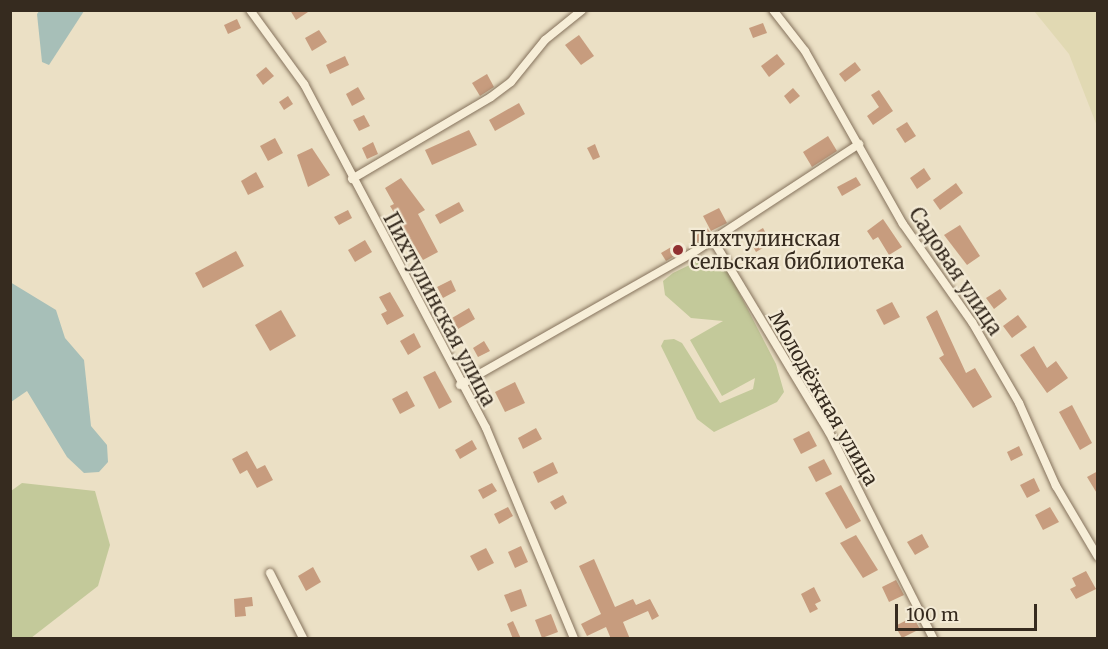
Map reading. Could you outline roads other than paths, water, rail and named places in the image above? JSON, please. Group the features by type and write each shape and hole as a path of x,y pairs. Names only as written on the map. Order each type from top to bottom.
{"street":[{"name":"Пихтулинская улица","path":"250,10 304,84 460,385 486,428 574,639"},
{"path":"352,178 491,97 511,82 545,40 582,10"},
{"name":"Садовая улица","path":"773,10 805,51 903,224 972,322 1008,383 1056,486 1098,557"},
{"path":"460,385 713,240 859,144"},
{"name":"Молодёжная улица","path":"713,240 829,432 933,639"},
{"path":"270,573 303,639"}],"water":[{"path":"40,10 84,11 49,65 42,62 37,14"},
{"path":"10,282 56,310 65,338 84,360 91,426 107,445 108,462 99,472 84,473 67,457 27,391 11,402"}],"place":[{"name":"Пихтулинская сельская библиотека","path":"678,250"}]}
